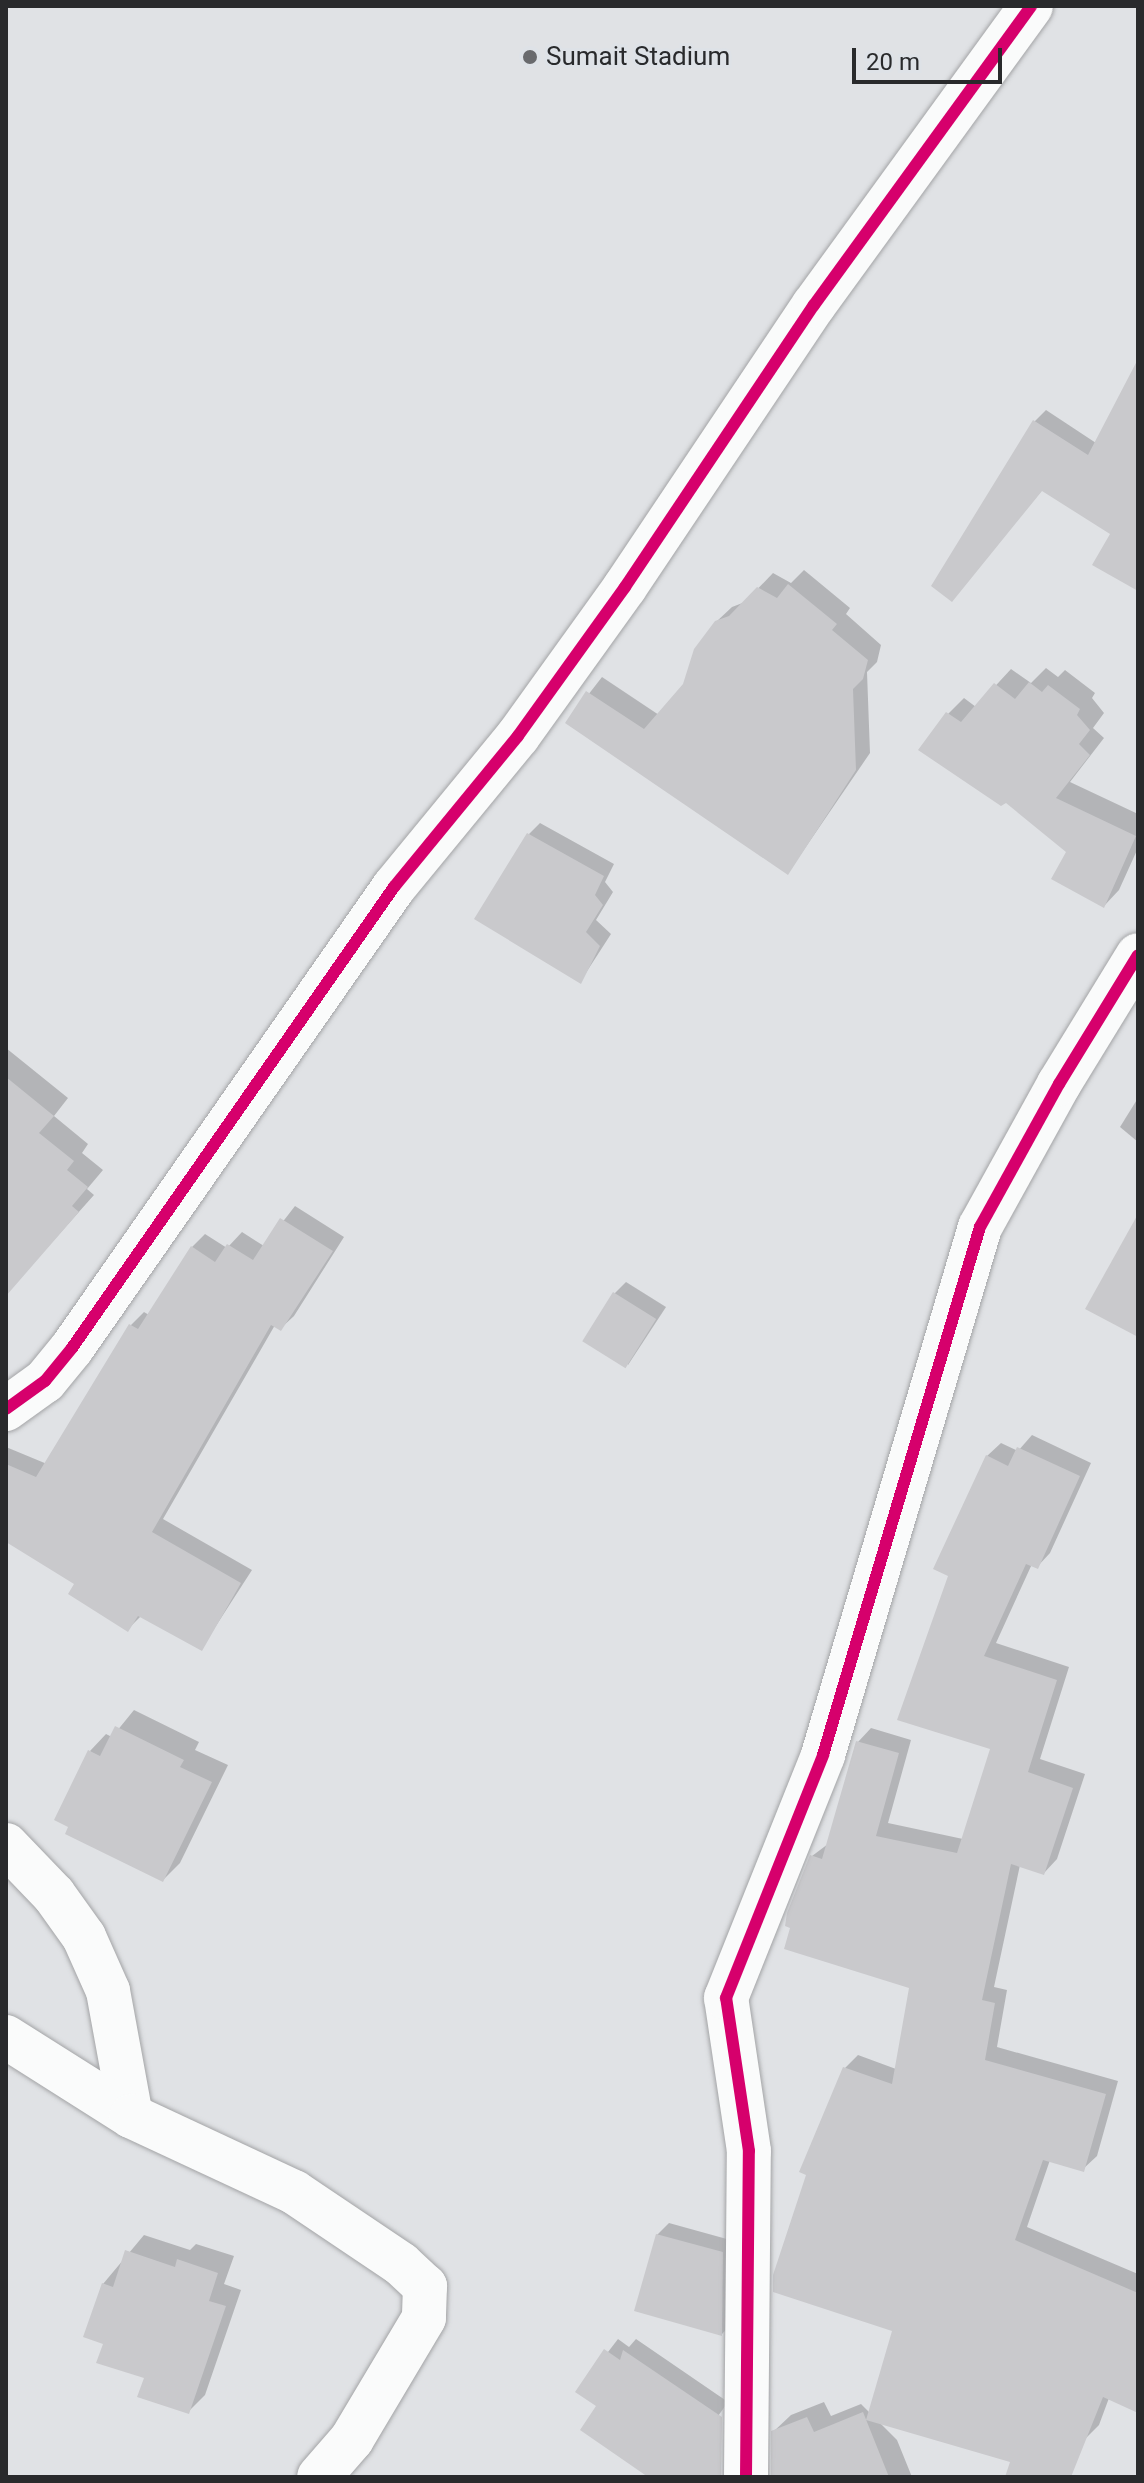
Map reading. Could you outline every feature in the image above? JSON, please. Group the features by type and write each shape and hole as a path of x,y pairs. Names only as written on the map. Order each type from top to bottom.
{"street":[{"path":"6,1409 45,1381 72,1348 394,887 518,736 616,599 814,305 1031,6"},
{"path":"746,2477 749,2151 726,1998 823,1755 980,1227 1059,1084 1138,955"},
{"path":"6,1845 54,1895 84,1937 108,1991 131,2116"},
{"path":"6,2037 131,2116 294,2192 401,2264 425,2286 424,2318 352,2439 319,2477"}],"building":[{"path":"1138,359 1138,591 1092,565 1110,534 1042,491 952,602 931,586 1033,420 1088,455"},
{"path":"788,584 837,624 832,630 868,660 863,679 853,689 856,770 788,875 565,723 586,691 644,729 683,684 694,649 715,621 729,616 757,587 777,598"},
{"path":"1029,682 1042,692 1048,685 1080,709 1077,715 1090,730 1079,744 1090,755 1056,798 1136,836 1104,908 1051,879 1066,852 1006,803 1001,806 918,750 946,712 961,722 994,683 1015,699"},
{"path":"527,833 604,876 595,895 603,905 586,932 600,946 581,984 474,919"},
{"path":"6,1077 54,1116 39,1133 74,1161 67,1170 88,1187 72,1206 79,1212 6,1296"},
{"path":"1138,1214 1138,1337 1085,1309"},
{"path":"280,1218 333,1251 281,1331 271,1325 152,1532 241,1583 202,1651 138,1616 128,1632 68,1594 74,1584 6,1542 6,1464 36,1477 129,1324 138,1329 191,1246 215,1262 227,1244 253,1260"},
{"path":"613,1292 656,1319 626,1368 582,1341"},
{"path":"1017,1447 1080,1476 1038,1569 1026,1564 984,1656 1057,1680 1028,1772 1073,1788 1044,1875 1011,1864 982,2000 995,2003 985,2060 1106,2094 1084,2172 1043,2160 1015,2240 1138,2293 1138,2413 1103,2397 1071,2477 1005,2477 1010,2462 866,2420 892,2331 773,2292 773,2275 806,2175 799,2172 843,2067 892,2084 909,1988 784,1949 790,1928 785,1926 787,1913 810,1855 822,1859 856,1741 899,1753 876,1836 957,1853 990,1749 897,1720 948,1576 933,1569 986,1455 1008,1466"},
{"path":"115,1726 184,1760 180,1767 212,1782 163,1882 65,1834 68,1827 54,1820 88,1750 100,1756"},
{"path":"656,2234 723,2252 722,2336 634,2311"},
{"path":"125,2250 175,2267 177,2259 218,2273 209,2301 226,2306 189,2414 137,2397 144,2378 96,2363 103,2344 83,2337 102,2283 113,2287"},
{"path":"604,2349 620,2360 623,2350 722,2417 721,2477 648,2477 580,2430 596,2406 575,2392"},
{"path":"863,2412 889,2477 771,2477 771,2431 807,2417 814,2432"}],"cycle path":[{"path":"6,1409 45,1381 72,1348 394,887 518,736 625,587 814,305 1031,6"},
{"path":"746,2477 749,2151 726,1998 823,1755 980,1227 1059,1084 1138,955"}],"place":[{"name":"Sumait Stadium","path":"530,57"}]}
